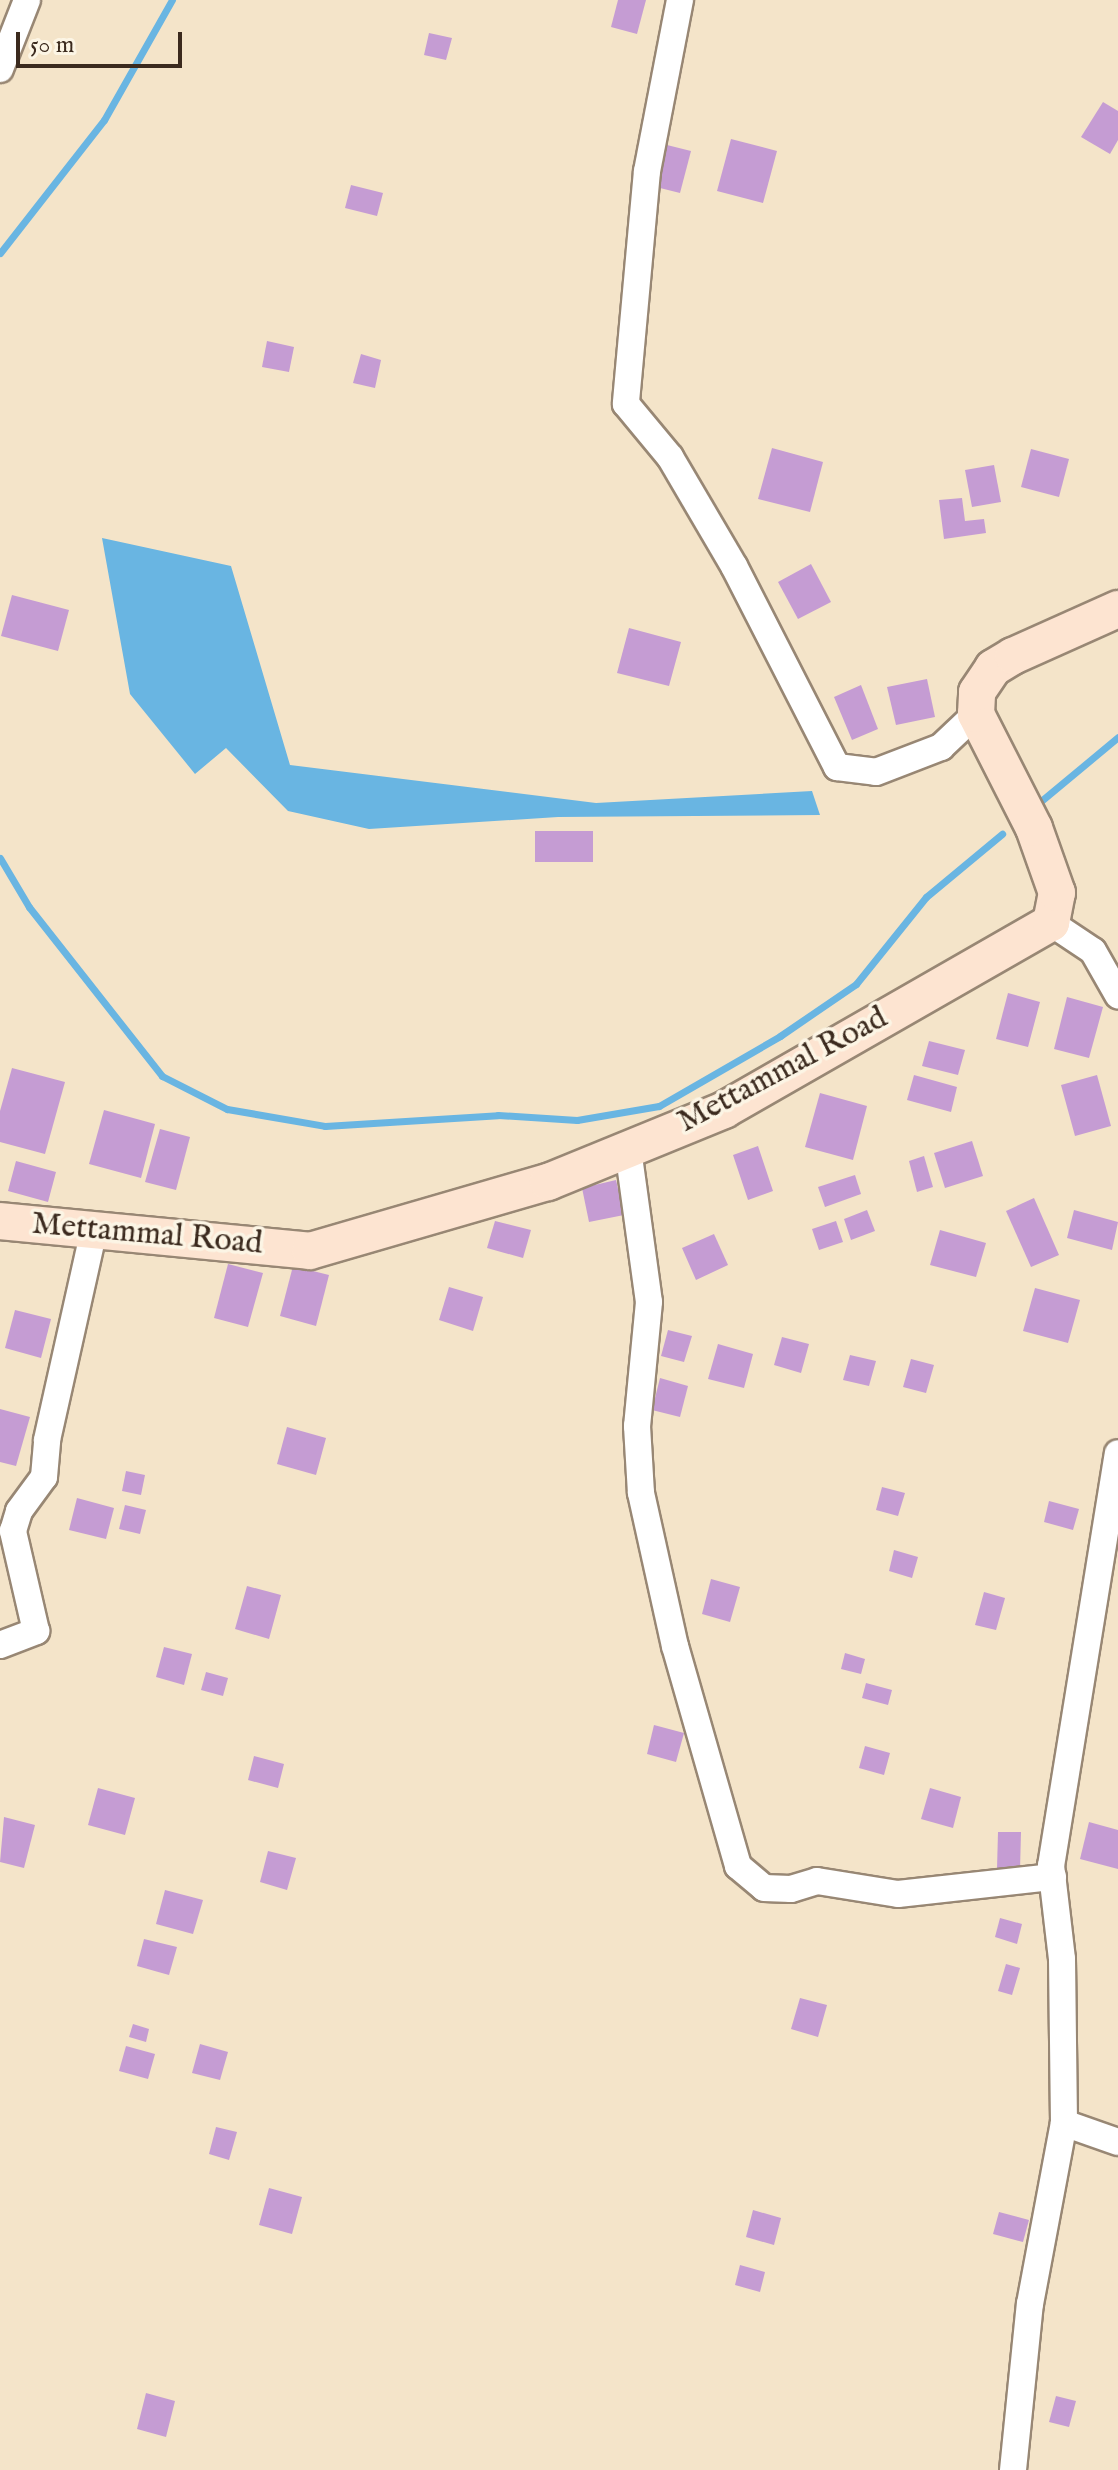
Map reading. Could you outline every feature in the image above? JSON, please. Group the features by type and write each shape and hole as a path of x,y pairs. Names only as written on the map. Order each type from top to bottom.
{"main road":[{"path":"1051,923 1057,893 1034,828 976,714 977,692 993,668 1118,609"},
{"name":"Mettammal Road","path":"0,1221 310,1251 548,1182 724,1110 1051,923"}],"street":[{"path":"0,69 27,0"},
{"path":"680,0 647,171 626,404 670,457 734,566 837,767 876,772 941,747 976,714"},
{"path":"1051,923 1093,951 1118,995"},
{"path":"628,1149 649,1302 637,1426 641,1493 672,1634 738,1866 764,1888 791,1889 817,1881 898,1894 1053,1877"},
{"path":"0,1645 36,1631 13,1531 19,1511 44,1477 47,1440 94,1230"},
{"path":"1013,2470 1030,2304 1064,2123 1062,1959 1053,1877 1118,1453"},
{"path":"1064,2123 1118,2142"}],"water":[{"path":"102,538 231,566 290,765 596,803 812,791 820,815 558,817 369,829 288,811 226,748 195,774 130,694"}],"building":[{"path":"618,0 646,0 637,34 611,27"},
{"path":"429,33 452,38 446,60 424,55"},
{"path":"1103,102 1118,111 1118,140 1110,154 1081,137"},
{"path":"731,139 777,151 763,203 717,191"},
{"path":"667,145 691,151 680,193 656,187"},
{"path":"351,185 383,193 377,216 345,208"},
{"path":"267,341 294,347 289,372 262,367"},
{"path":"361,354 381,360 375,388 353,383"},
{"path":"772,448 823,462 810,512 758,499"},
{"path":"1031,449 1069,459 1059,497 1021,487"},
{"path":"994,465 1001,502 972,507 965,470"},
{"path":"962,498 965,521 984,519 986,533 944,539 939,500"},
{"path":"811,564 831,602 798,619 778,582"},
{"path":"12,595 69,610 58,651 1,636"},
{"path":"629,628 681,642 669,686 617,673"},
{"path":"927,679 935,717 896,725 887,687"},
{"path":"861,685 878,729 852,740 834,697"},
{"path":"535,831 593,831 593,862 535,862"},
{"path":"1008,993 1040,1002 1028,1047 996,1039"},
{"path":"1067,997 1103,1007 1089,1058 1054,1049"},
{"path":"929,1041 965,1050 958,1075 922,1066"},
{"path":"12,1068 65,1082 45,1154 0,1142 0,1111"},
{"path":"914,1075 957,1087 951,1112 907,1100"},
{"path":"1097,1075 1111,1126 1075,1136 1061,1085"},
{"path":"820,1093 867,1106 853,1160 805,1147"},
{"path":"104,1110 155,1124 141,1178 89,1164"},
{"path":"160,1129 190,1137 176,1190 145,1182"},
{"path":"972,1141 983,1176 945,1188 934,1153"},
{"path":"758,1146 773,1191 748,1200 733,1155"},
{"path":"924,1156 933,1187 917,1192 909,1161"},
{"path":"16,1161 56,1172 48,1202 8,1191"},
{"path":"855,1175 861,1194 825,1207 818,1187"},
{"path":"616,1180 624,1215 589,1222 582,1188"},
{"path":"1034,1198 1059,1255 1031,1267 1006,1211"},
{"path":"867,1210 875,1231 851,1240 844,1219"},
{"path":"1074,1210 1118,1222 1112,1250 1067,1238"},
{"path":"495,1221 531,1230 523,1258 487,1248"},
{"path":"836,1221 843,1242 819,1250 812,1229"},
{"path":"940,1230 986,1243 976,1277 930,1265"},
{"path":"714,1234 728,1265 696,1280 682,1248"},
{"path":"228,1264 263,1273 248,1327 214,1318"},
{"path":"293,1266 329,1275 316,1326 280,1316"},
{"path":"449,1287 483,1297 473,1331 439,1320"},
{"path":"1035,1288 1080,1300 1068,1343 1023,1331"},
{"path":"15,1310 51,1319 41,1358 5,1348"},
{"path":"668,1330 692,1336 684,1362 661,1356"},
{"path":"782,1337 809,1344 801,1373 774,1365"},
{"path":"718,1344 753,1354 744,1388 708,1379"},
{"path":"850,1355 876,1361 869,1386 843,1380"},
{"path":"911,1359 934,1365 926,1393 903,1387"},
{"path":"660,1378 688,1386 680,1417 652,1410"},
{"path":"0,1409 30,1417 16,1466 0,1462"},
{"path":"287,1427 326,1438 316,1475 277,1464"},
{"path":"126,1471 145,1475 141,1495 122,1491"},
{"path":"882,1487 905,1493 898,1516 876,1510"},
{"path":"77,1498 114,1508 106,1539 69,1530"},
{"path":"1049,1501 1079,1509 1073,1530 1044,1522"},
{"path":"125,1505 146,1510 140,1534 119,1529"},
{"path":"894,1550 918,1557 912,1578 889,1571"},
{"path":"711,1579 740,1587 730,1622 702,1614"},
{"path":"247,1586 281,1595 269,1639 235,1629"},
{"path":"984,1592 1005,1598 996,1630 975,1625"},
{"path":"164,1647 192,1654 184,1685 156,1677"},
{"path":"845,1653 865,1659 861,1674 841,1669"},
{"path":"206,1672 228,1678 223,1696 201,1690"},
{"path":"866,1683 892,1690 888,1705 862,1698"},
{"path":"654,1725 684,1733 676,1762 647,1754"},
{"path":"865,1746 890,1753 884,1775 859,1768"},
{"path":"254,1756 284,1764 278,1788 248,1780"},
{"path":"98,1788 135,1798 125,1835 88,1825"},
{"path":"930,1788 961,1797 953,1828 921,1819"},
{"path":"4,1817 35,1825 24,1868 0,1862"},
{"path":"1089,1822 1118,1830 1118,1869 1080,1859"},
{"path":"998,1832 1021,1832 1020,1870 997,1869"},
{"path":"268,1851 296,1858 287,1890 260,1882"},
{"path":"165,1890 203,1900 193,1934 156,1924"},
{"path":"1000,1918 1022,1924 1017,1944 995,1937"},
{"path":"144,1939 177,1947 169,1975 137,1966"},
{"path":"1006,1964 1020,1968 1012,1995 998,1991"},
{"path":"800,1998 827,2005 818,2037 791,2029"},
{"path":"133,2024 149,2029 146,2042 129,2037"},
{"path":"200,2044 228,2052 220,2080 192,2073"},
{"path":"126,2046 155,2054 148,2079 119,2071"},
{"path":"216,2127 237,2132 229,2160 209,2154"},
{"path":"269,2188 302,2197 292,2234 259,2225"},
{"path":"753,2210 781,2218 774,2245 746,2237"},
{"path":"999,2212 1029,2220 1023,2242 993,2234"},
{"path":"740,2265 765,2272 760,2292 735,2285"},
{"path":"146,2393 175,2401 166,2437 137,2429"},
{"path":"1056,2396 1076,2401 1069,2427 1049,2422"}],"waterway":[{"path":"0,253 104,120 172,0"},
{"path":"1035,806 1118,737"},
{"path":"0,858 29,907 162,1076 227,1109 325,1126 498,1115 577,1120 659,1106 780,1036 856,984 926,897 1002,834"}]}
